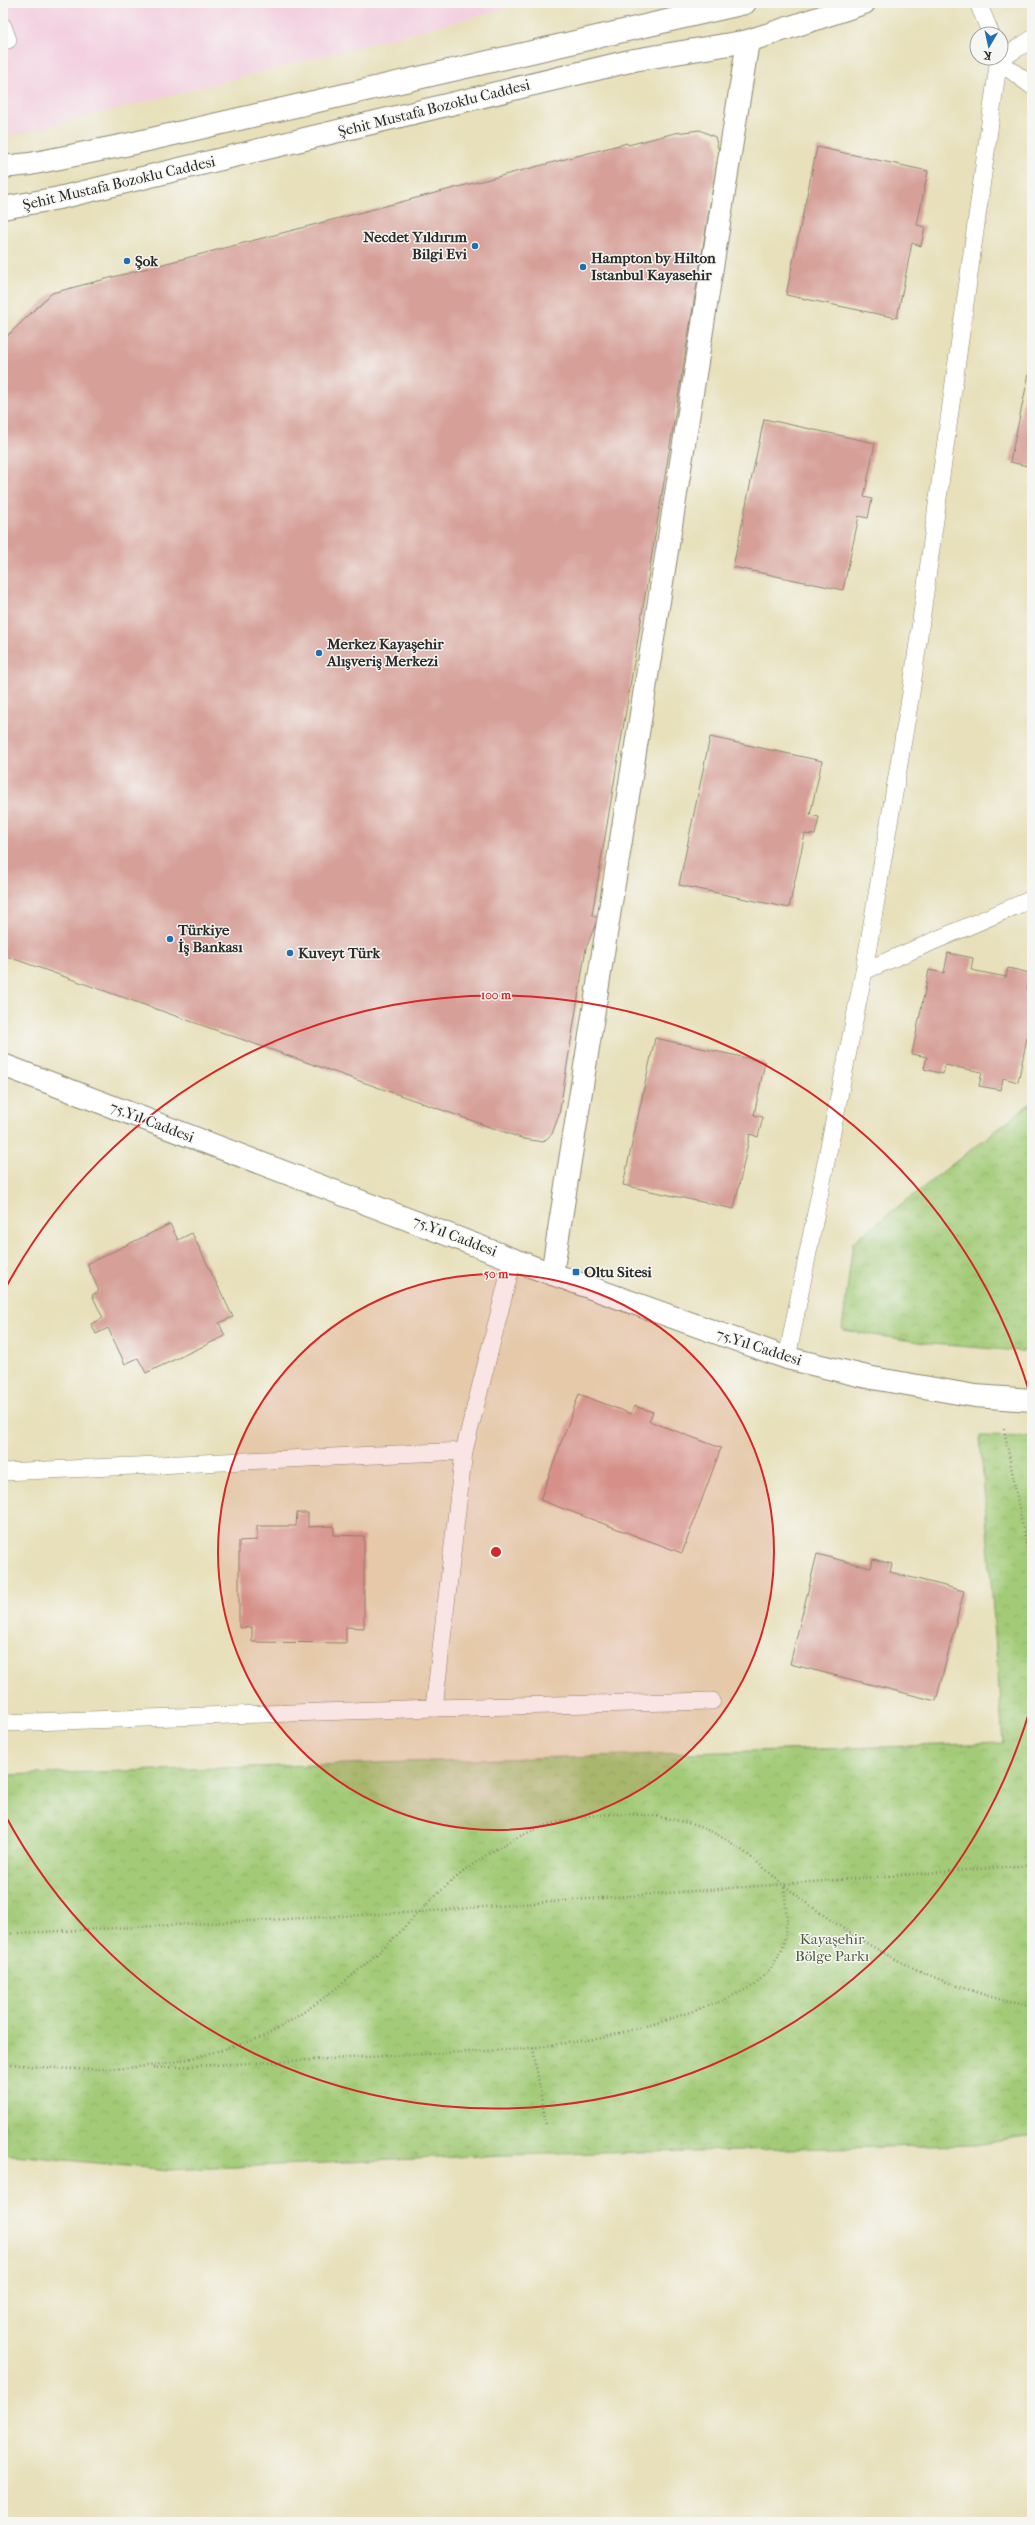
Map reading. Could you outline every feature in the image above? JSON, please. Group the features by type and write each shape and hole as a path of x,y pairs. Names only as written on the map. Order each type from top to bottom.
{"street":[{"name":"Şehit Mustafa Bozoklu Caddesi","path":"3,167 30,164 130,144 744,3"},
{"name":"Şehit Mustafa Bozoklu Caddesi","path":"3,208 59,198 634,60 748,41 864,3"},
{"path":"552,1274 748,41"},
{"name":"75.Yıl Caddesi","path":"3,1066 552,1274 787,1358 867,1377 998,1397 1032,1400"}],"lane":[{"path":"978,3 988,26"},
{"path":"1009,54 1032,39"},
{"path":"787,1358 864,971 910,693 999,66"},
{"path":"1007,66 1032,86"},
{"path":"864,971 1032,899"},
{"path":"434,1708 464,1451 513,1259"},
{"path":"3,1472 464,1451"},
{"path":"3,1723 434,1708 712,1701"}],"path":[{"path":"998,1397 1032,1576"},
{"path":"133,2069 172,2064 264,2036 320,2000 386,1946 419,1912 469,1868 515,1836 552,1822 600,1815 644,1816 679,1822 714,1833 755,1860 840,1927 888,1957 949,1984 1016,2004 1032,2005"},
{"path":"3,1934 419,1912 1032,1865"},
{"path":"3,2063 57,2070 133,2069 533,2048 602,2038 664,2021 722,2001 755,1984 772,1966 783,1948 787,1921 784,1884"},
{"path":"533,2048 546,2125"}],"shaded area":[{"path":"3,3 529,3 16,135 3,133"}],"green space":[{"path":"1032,1102 1032,1352 931,1344 842,1330 853,1242"},
{"name":"Kayaşehir Bölge Parkı","path":"980,1436 1032,1437 1032,2136 975,2145 504,2155 168,2170 3,2154 3,1775 1003,1743"}],"building":[{"name":"Merkez Kayaşehir Alışveriş Merkezi","path":"700,130 715,137 719,151 592,915 598,918 586,948 559,1115 552,1134 543,1142 524,1139 3,955 3,350 5,338 52,293 627,143 628,145 675,133"},
{"path":"817,147 928,171 917,225 925,227 921,246 912,243 897,318 786,295"},
{"path":"1032,364 1032,467 1010,462"},
{"path":"764,419 875,443 864,497 872,499 868,518 859,516 843,590 733,567"},
{"path":"710,737 822,761 810,815 819,817 815,835 805,834 789,908 679,885"},
{"path":"948,953 973,958 971,970 1006,977 1008,968 1030,973 1027,989 1032,990 1032,1039 1027,1038 1018,1082 1003,1078 1001,1090 979,1086 982,1072 945,1065 943,1074 924,1069 927,1057 912,1054 929,970 944,973"},
{"path":"655,1038 765,1062 754,1115 763,1117 758,1137 750,1134 734,1209 623,1185"},
{"path":"170,1224 178,1240 192,1233 233,1317 219,1323 225,1336 146,1373 138,1358 125,1364 108,1328 96,1334 91,1324 103,1318 92,1295 99,1291 87,1264"},
{"path":"579,1394 631,1414 634,1406 653,1412 649,1421 721,1448 682,1553 540,1500"},
{"path":"297,1513 308,1513 308,1527 334,1526 334,1535 364,1536 364,1628 346,1627 346,1643 252,1642 252,1627 239,1628 239,1541 257,1540 257,1526 296,1526"},
{"path":"817,1554 871,1568 873,1559 892,1564 890,1572 964,1591 936,1701 790,1664"}],"place":[{"name":"Necdet Yıldırım Bilgi Evi","path":"475,246"},
{"name":"Şok","path":"127,261"},
{"name":"Hampton by Hilton Istanbul Kayasehir","path":"583,267"},
{"name":"Merkez Kayaşehir Alışveriş Merkezi","path":"319,653"},
{"name":"Türkiye İş Bankası","path":"170,939"},
{"name":"Kuveyt Türk","path":"290,953"},
{"name":"Oltu Sitesi","path":"576,1272"}]}
